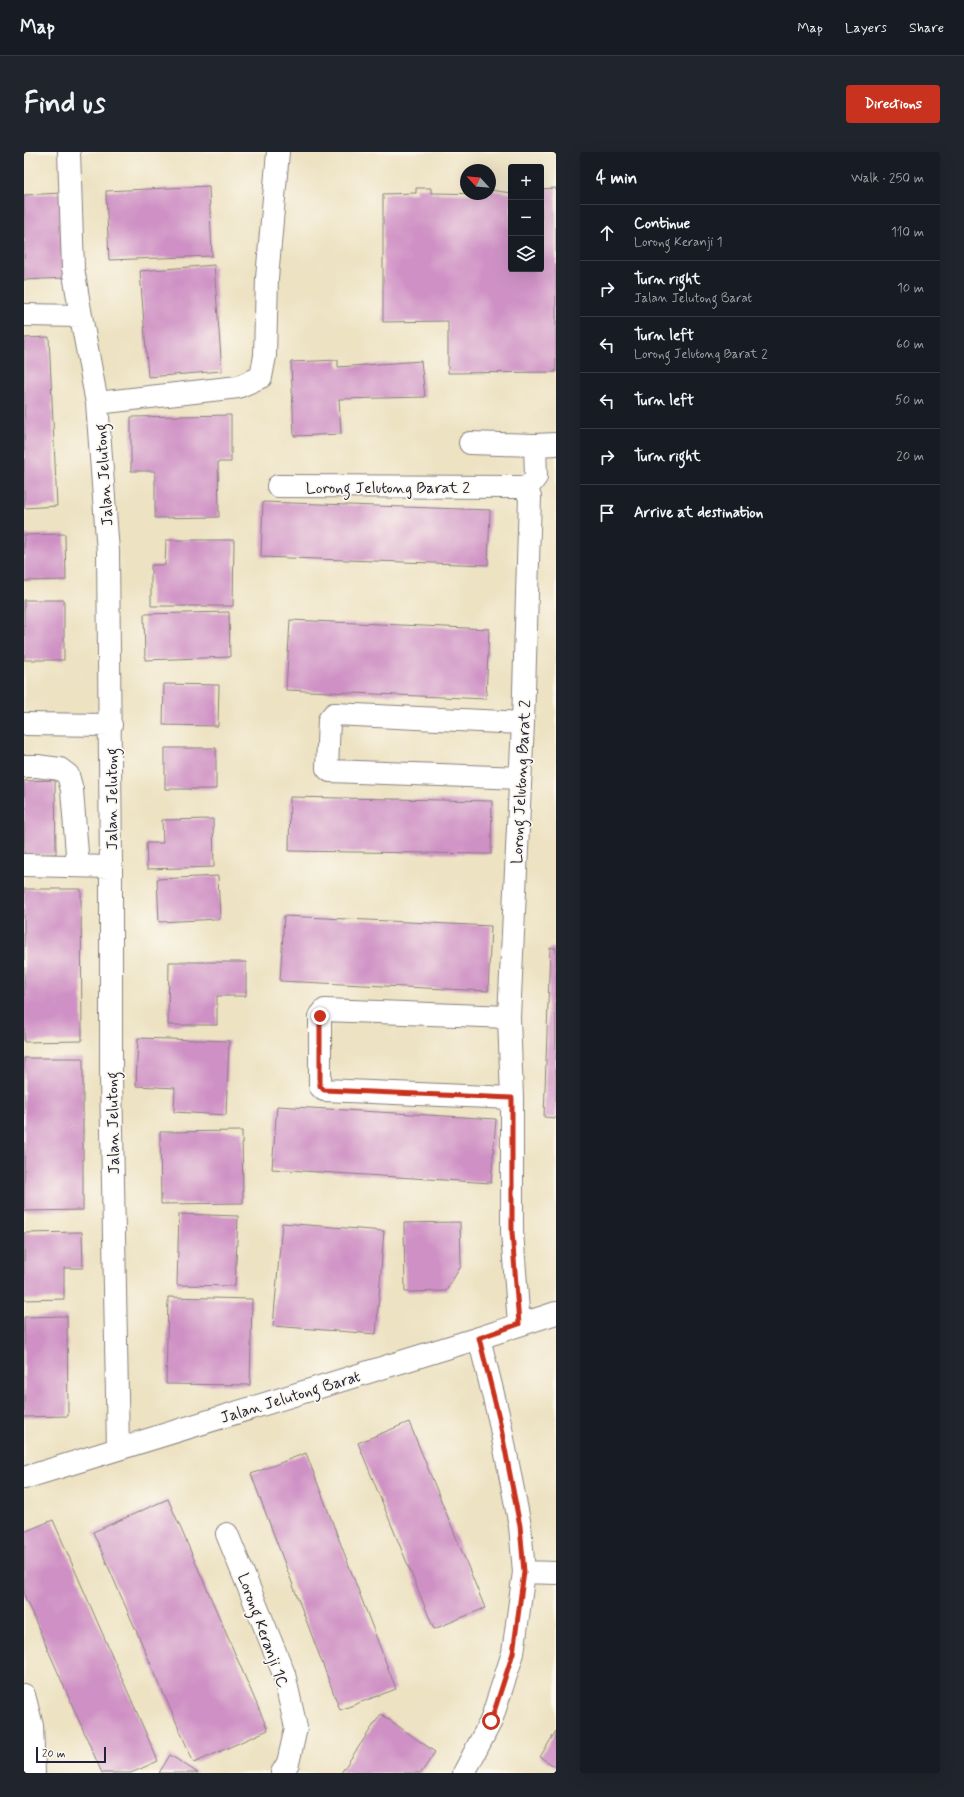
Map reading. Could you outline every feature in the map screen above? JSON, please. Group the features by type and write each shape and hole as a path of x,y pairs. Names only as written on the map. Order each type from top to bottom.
{"street":[{"name":"Jalan Jelutong","path":"69,152 74,268 81,316 98,403 108,552 111,867 110,1077 118,1448"},
{"path":"98,403 238,387 261,377 265,356 267,278 278,152"},
{"path":"24,315 81,316"},
{"path":"470,444 546,444 536,477 526,490"},
{"name":"Lorong Jelutong Barat 2","path":"278,486 519,488 526,490 530,497 523,723 509,1017 512,1098 512,1232 519,1324"},
{"path":"520,778 330,771 327,768 329,720 334,714 523,723"},
{"path":"24,724 110,725"},
{"path":"24,766 60,769 68,775 72,790 78,866"},
{"path":"24,865 111,867"},
{"path":"509,1017 325,1010 320,1016 320,1086 324,1090 512,1098"},
{"name":"Jalan Jelutong Barat","path":"24,1478 556,1313"},
{"path":"464,1773 491,1721 513,1653 524,1572 520,1526 499,1418 479,1338"},
{"name":"Lorong Keranji 1C","path":"227,1534 284,1674 296,1728 288,1763 282,1773"},
{"path":"524,1572 556,1573"},
{"path":"24,1695 32,1726 34,1773"}],"building":[{"path":"209,186 212,256 109,260 106,191"},
{"path":"416,188 431,188 431,193 460,193 460,200 496,200 496,191 508,193 508,272 544,272 544,189 556,188 556,372 448,373 448,321 383,322 383,194 416,193"},
{"path":"61,193 64,278 24,280 24,195"},
{"path":"214,265 222,371 148,377 140,271"},
{"path":"49,337 57,506 24,508 24,338"},
{"path":"338,360 338,367 421,361 425,397 339,399 341,434 294,436 291,362"},
{"path":"231,415 231,462 218,462 219,517 155,518 155,471 131,471 131,417"},
{"path":"263,502 490,510 488,565 261,557"},
{"path":"65,534 66,580 24,581 24,535"},
{"path":"166,540 234,540 233,606 151,606 151,565 165,565"},
{"path":"24,600 64,600 64,660 24,660"},
{"path":"229,612 230,657 145,660 144,614"},
{"path":"290,620 489,629 486,699 286,690"},
{"path":"164,684 219,685 218,726 163,725"},
{"path":"165,748 216,748 216,789 165,789"},
{"path":"55,780 56,854 24,855 24,781"},
{"path":"290,797 492,801 491,854 289,851"},
{"path":"213,819 214,867 147,869 146,843 163,843 162,820"},
{"path":"218,876 220,919 159,922 157,879"},
{"path":"24,889 81,889 82,1041 24,1042"},
{"path":"284,916 491,926 488,991 280,981"},
{"path":"550,948 556,948 556,1118 544,1117"},
{"path":"169,962 246,962 246,996 217,996 217,1025 168,1025"},
{"path":"138,1038 229,1041 226,1115 174,1112 175,1088 136,1086"},
{"path":"24,1058 83,1058 83,1210 24,1211"},
{"path":"277,1106 496,1119 491,1183 272,1169"},
{"path":"242,1131 243,1203 161,1204 160,1132"},
{"path":"179,1214 238,1216 235,1286 177,1285"},
{"path":"460,1222 461,1266 446,1291 405,1292 404,1223"},
{"path":"282,1223 384,1231 376,1334 273,1326"},
{"path":"82,1232 83,1268 64,1268 64,1299 24,1300 24,1233"},
{"path":"168,1297 252,1299 250,1385 166,1384"},
{"path":"67,1316 68,1416 24,1417 24,1317"},
{"path":"409,1422 485,1608 434,1629 358,1443"},
{"path":"306,1453 396,1689 340,1710 251,1474"},
{"path":"168,1499 268,1730 194,1763 93,1532"},
{"path":"53,1520 158,1761 131,1773 102,1773 24,1595 24,1532"},
{"path":"381,1714 435,1752 421,1773 341,1773"},
{"path":"556,1731 556,1767 540,1757"},
{"path":"170,1755 198,1773 159,1773"}],"route":[{"path":"320,1016 320,1086 324,1090 512,1098 512,1232 519,1324 479,1338 499,1418 520,1526 524,1572 513,1653 491,1721"}]}
